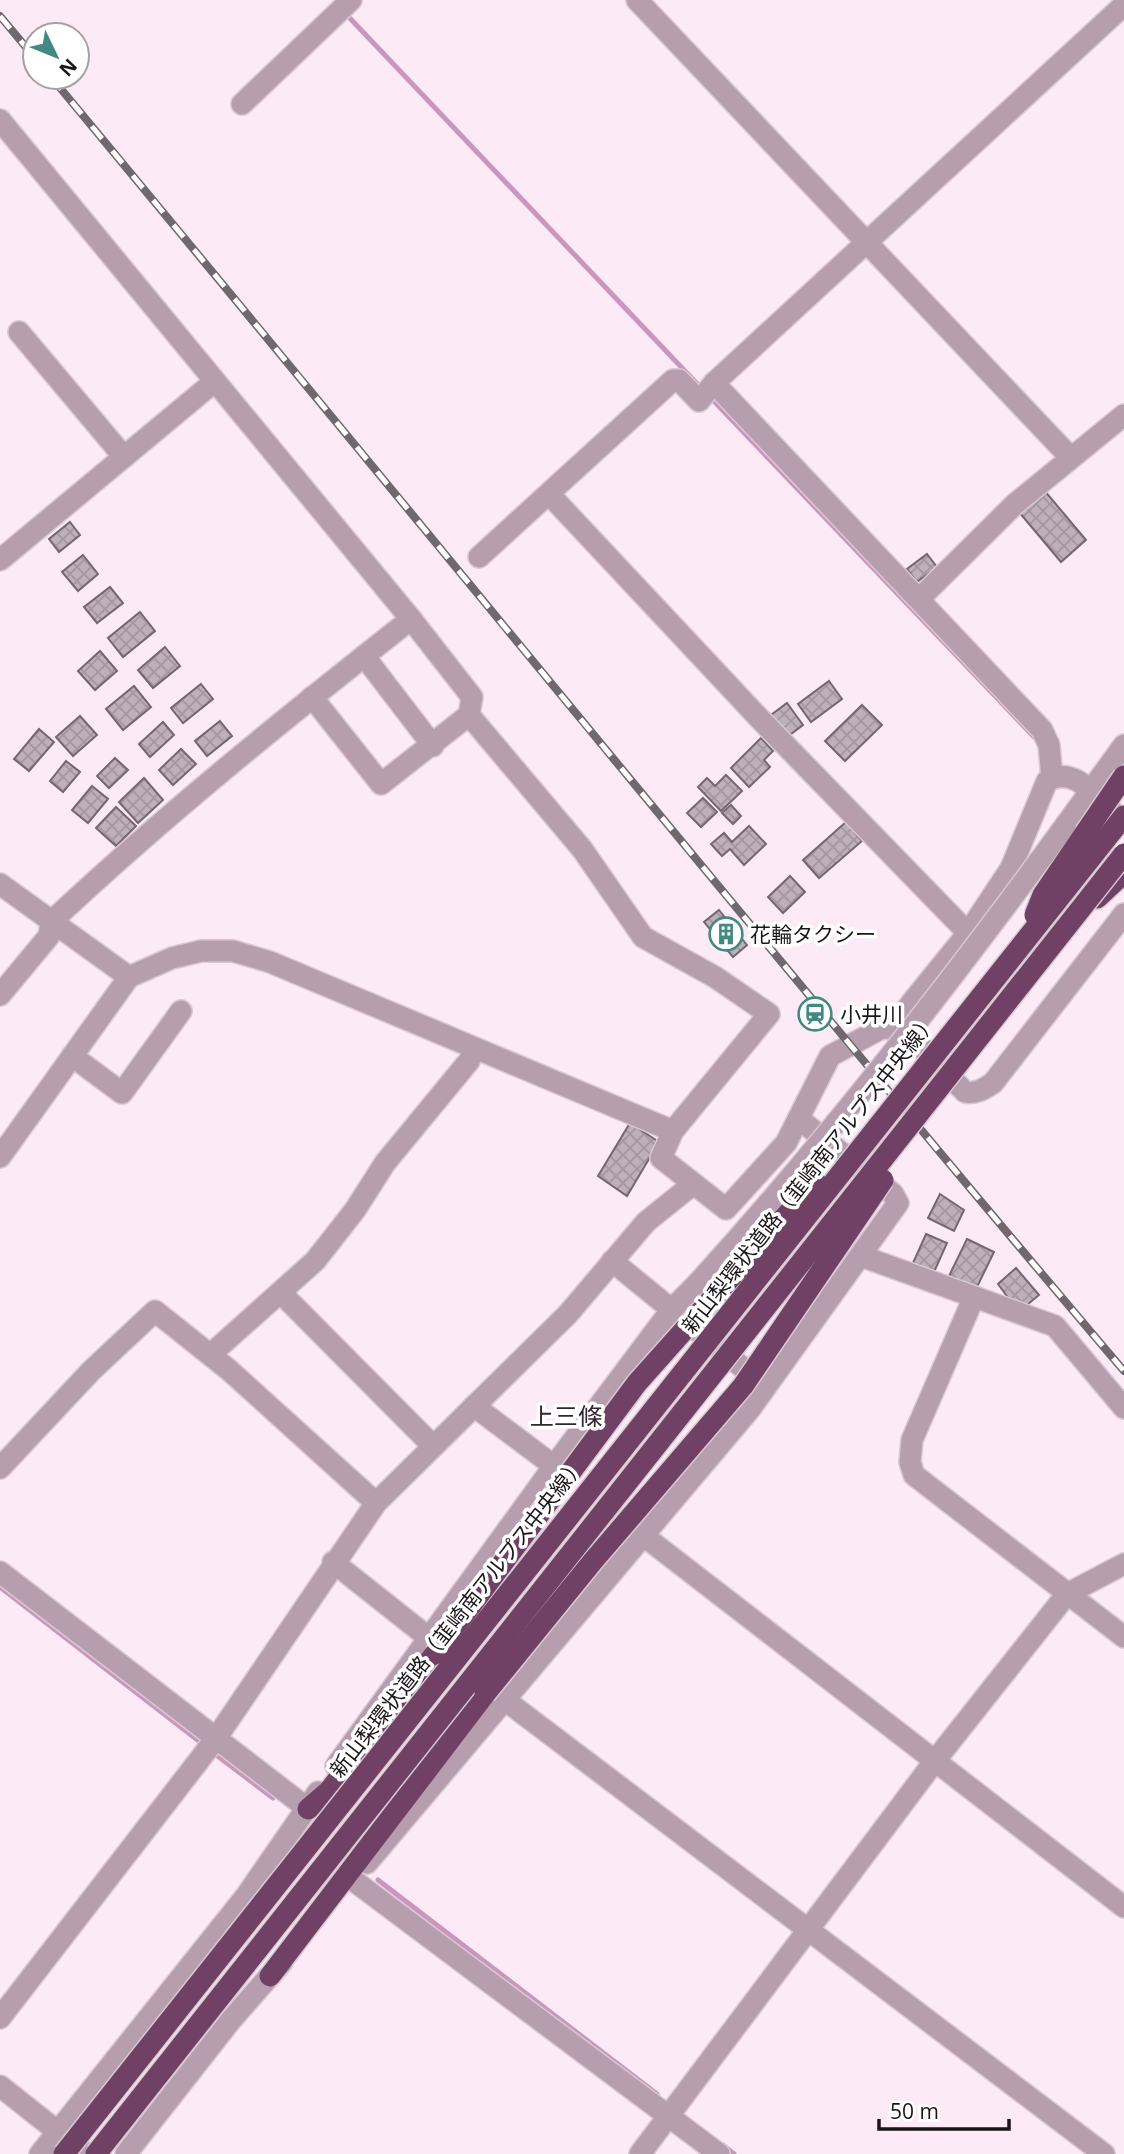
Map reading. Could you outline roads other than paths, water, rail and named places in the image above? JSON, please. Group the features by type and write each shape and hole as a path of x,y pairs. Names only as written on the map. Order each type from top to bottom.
{"highway":[{"path":"1025,940 1043,895 1124,776"},
{"name":"新山梨環状道路（韮崎南アルプス中央線）","path":"64,2154 1124,816"},
{"path":"96,2154 762,1316 1124,854"},
{"path":"1069,924 1124,873"},
{"path":"308,1809 329,1791 432,1646 637,1383 965,1016"},
{"path":"270,1976 495,1697 593,1561 743,1386 982,1033"}],"street":[{"path":"637,0 1070,457"},
{"path":"242,104 345,5"},
{"path":"479,557 673,380 679,380 699,401 714,383 870,243 1124,5"},
{"path":"3,130 411,619 472,697 469,715 433,746 381,784 312,697"},
{"path":"19,332 124,457"},
{"path":"0,560 214,382"},
{"path":"714,383 920,598 1042,730 1049,745 1052,778 1039,794 1028,831 1011,867 968,933 902,1016 901,1026 965,1092 984,1089 1124,914"},
{"path":"920,598 1015,504 1124,415"},
{"path":"549,494 759,719 968,933"},
{"path":"0,995 48,936 51,922 124,854 312,697 411,619"},
{"path":"364,656 433,746"},
{"path":"469,715 582,849 643,937 715,977 769,1014 673,1130 661,1158 692,1185 726,1209 786,1143 830,1056 880,1029 901,1026"},
{"path":"333,1562 432,1646 554,1466 673,1309 773,1200 842,1116 986,934 1124,745"},
{"path":"1052,778 1073,777 1124,823"},
{"path":"0,884 129,977"},
{"path":"0,1157 129,977 172,958 201,951 233,951 270,962 673,1130"},
{"path":"72,1056 122,1093 181,1011"},
{"path":"211,1354 315,1261 355,1210 385,1163 461,1071 474,1049"},
{"path":"799,1119 893,1194 898,1203 767,1387 644,1536 495,1697 808,1929 1104,2154"},
{"path":"0,2018 211,1745 333,1562 376,1503 568,1314 646,1222 692,1185"},
{"path":"861,1256 1055,1326 1124,1408"},
{"path":"612,1261 767,1387"},
{"path":"281,1293 433,1446"},
{"path":"974,1297 912,1440 910,1462 914,1475 1124,1637"},
{"path":"0,1468 91,1371 155,1311 211,1354 376,1503"},
{"path":"474,1406 554,1466"},
{"path":"644,1536 1124,1907"},
{"path":"640,2154 934,1762 1067,1594 1124,1564"},
{"path":"0,1572 211,1745 308,1809 246,1896 40,2154"},
{"path":"347,1880 674,2110 719,2154"},
{"path":"126,2154 270,1976"},
{"path":"0,2086 86,2154"}],"waterway":[{"path":"344,12 703,390"},
{"path":"710,397 1034,737"},
{"path":"0,1587 204,1745"},
{"path":"211,1751 273,1798"},
{"path":"378,1880 657,2094"},
{"path":"723,2145 734,2154"}],"railway":[{"path":"0,16 21,41"},
{"path":"63,91 720,888 1124,1371"}],"place":[{"name":"花輪タクシー","path":"726,934"},
{"name":"小井川","path":"815,1014"}],"district":[{"name":"上三條","path":"566,1415"}]}
